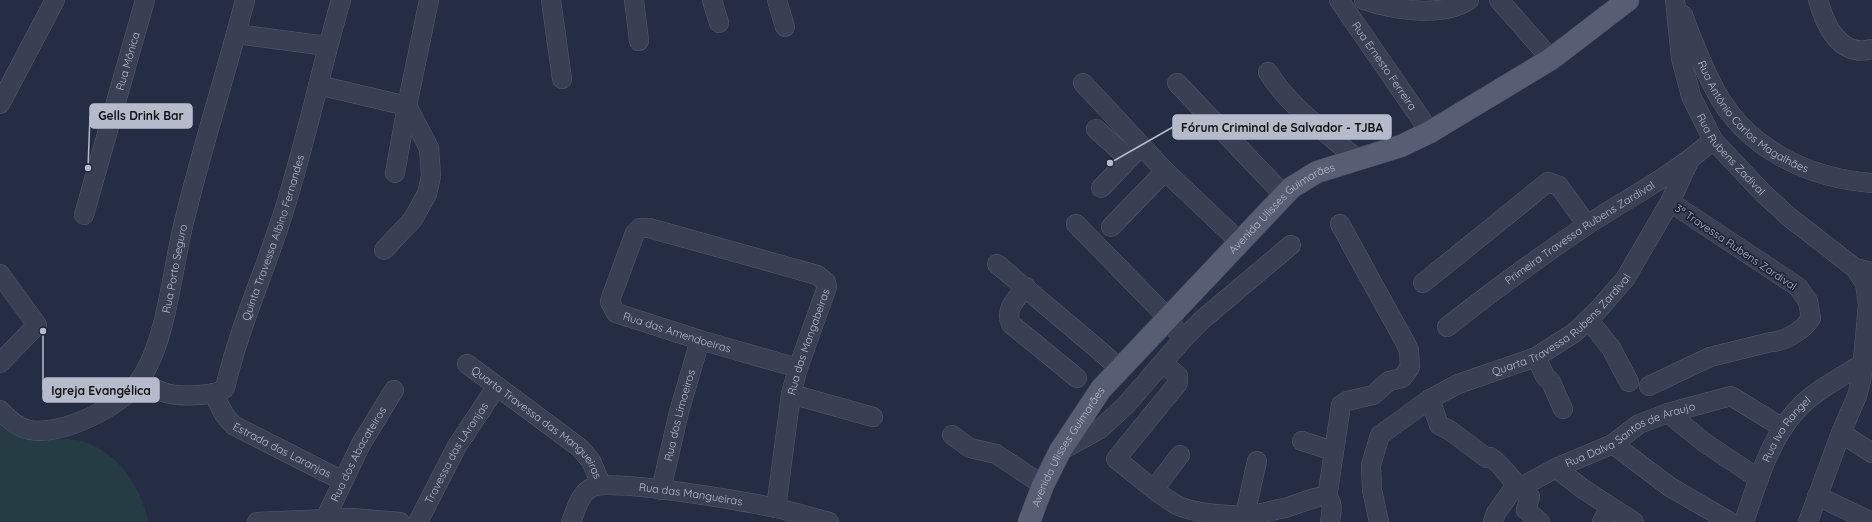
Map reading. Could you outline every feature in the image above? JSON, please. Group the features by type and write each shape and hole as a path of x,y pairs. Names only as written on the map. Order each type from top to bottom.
{"main road":[{"name":"Avenida Ulisses Guimarães","path":"1029,522 1043,485 1060,451 1097,394 1119,368 1184,302 1284,195 1307,176 1401,146 1430,132 1551,59 1628,0"}],"street":[{"path":"0,104 55,0"},
{"name":"Rua Mônica","path":"84,215 145,0"},
{"name":"Rua Porto Seguro","path":"0,410 13,422 30,430 55,430 87,418 107,408 131,391 140,381 164,322 184,222 245,0"},
{"name":"Quinta Travessa Albino Fernandes","path":"213,393 221,391 225,388 234,353 280,226 300,156 340,0"},
{"path":"395,173 429,0"},
{"path":"551,0 562,79"},
{"path":"634,0 639,41"},
{"path":"712,0 719,23"},
{"path":"777,0 785,27"},
{"name":"Rua Ernesto Ferreira","path":"1339,0 1430,132"},
{"path":"1364,0 1394,7 1434,10 1451,9 1469,0"},
{"path":"1499,0 1551,59"},
{"name":"Rua Rubens Zadival","path":"1676,0 1680,58 1689,90 1713,140 1763,193 1789,217 1864,270 1861,275 1867,293 1868,364 1857,396 1816,496 1808,522"},
{"name":"Rua Antônio Carlos Magalhães","path":"1676,0 1714,89 1734,119 1755,139 1775,155 1794,164 1820,173 1852,181 1872,183"},
{"path":"1818,0 1822,14 1829,29 1840,43 1850,49 1865,51 1872,49"},
{"path":"236,34 327,46"},
{"path":"1268,72 1276,86 1288,99 1357,159"},
{"path":"1083,83 1135,153"},
{"path":"1177,83 1284,195"},
{"path":"318,85 407,106 429,148 431,176 427,194 413,219 384,250"},
{"path":"1096,129 1165,171 1240,242"},
{"name":"Primeira Travessa Rubens Zardival","path":"1447,327 1516,274 1587,225 1689,161 1713,140"},
{"path":"1101,188 1135,153"},
{"name":"Quarta Travessa Rubens Zardival","path":"1379,522 1372,490 1371,465 1380,435 1430,399 1458,384 1536,357 1574,333 1598,310 1625,278 1670,202 1689,161"},
{"path":"1111,227 1165,171"},
{"path":"1423,283 1548,182 1559,186 1587,225"},
{"name":"3ª Travessa Rubens Zardival","path":"1649,386 1710,357 1778,342 1797,331 1811,318 1808,301 1798,287 1670,202"},
{"path":"1076,224 1168,318 1184,338"},
{"path":"1330,522 1332,509 1330,501 1327,498 1341,405 1347,401 1373,395 1389,381 1402,378 1407,374 1411,360 1406,344 1340,224"},
{"name":"Rua das Mangabeiras","path":"635,233 640,228 649,228 816,275 824,279 826,287 798,368 791,394 776,508"},
{"name":"Rua das Amendoeiras","path":"635,233 610,302 616,313 700,340 798,368"},
{"path":"1060,451 1100,429 1126,405 1184,338 1203,319 1291,245"},
{"path":"996,264 1026,287 1119,368"},
{"path":"0,274 36,325 0,363"},
{"path":"1026,287 1009,310 1008,318 1011,324 1077,378"},
{"path":"1184,302 1203,319"},
{"path":"1588,319 1611,348 1629,382"},
{"path":"1147,339 1178,376 1178,383 1116,459 1154,490 1178,506 1191,510 1246,515 1292,506 1321,497 1327,498"},
{"name":"Rua dos Limoeiros","path":"661,490 679,412 700,340"},
{"path":"1536,357 1545,376 1551,382 1563,409"},
{"name":"Quarta Travessa das Mangueiras","path":"467,364 580,448 590,461 601,484"},
{"name":"Rua Ivo Rangel","path":"1744,522 1769,452 1783,428 1796,410 1817,393 1868,364"},
{"path":"140,381 173,395 213,393"},
{"name":"Travessa das LAranjas","path":"418,522 457,446 497,386"},
{"name":"Rua dos Abacateiros","path":"325,519 361,444 394,390"},
{"name":"Estrada das Laranjas","path":"213,393 224,414 233,425 343,481"},
{"path":"791,394 873,417"},
{"name":"Rua Dalva Santos de Araujo","path":"1493,522 1496,513 1517,488 1556,468 1613,444 1639,424 1668,413 1731,396 1783,428"},
{"path":"1430,399 1439,426 1449,430 1487,458 1496,461 1507,471 1517,488 1530,497 1526,510 1540,522"},
{"path":"1668,413 1705,443 1759,479"},
{"path":"1841,433 1872,453"},
{"path":"952,435 970,448 996,454 1043,485"},
{"path":"1302,441 1333,452"},
{"path":"1613,444 1670,487 1730,522"},
{"path":"1154,490 1180,456"},
{"path":"1246,515 1257,461"},
{"path":"1556,468 1583,489 1606,514 1634,522"},
{"path":"571,522 584,494 588,489 601,484"},
{"name":"Rua das Mangueiras","path":"601,484 661,490 776,508 829,522"},
{"path":"1816,496 1872,522"},
{"path":"257,522 352,518 400,522"}],"shaded area":[{"path":"0,424 16,434 28,438 78,440 97,447 118,464 127,474 140,497 148,522 0,522"}],"place":[{"name":"Fórum Criminal de Salvador - TJBA","path":"1110,163"},
{"name":"Gells Drink Bar","path":"88,168"},
{"name":"Igreja Evangélica","path":"43,331"}]}
